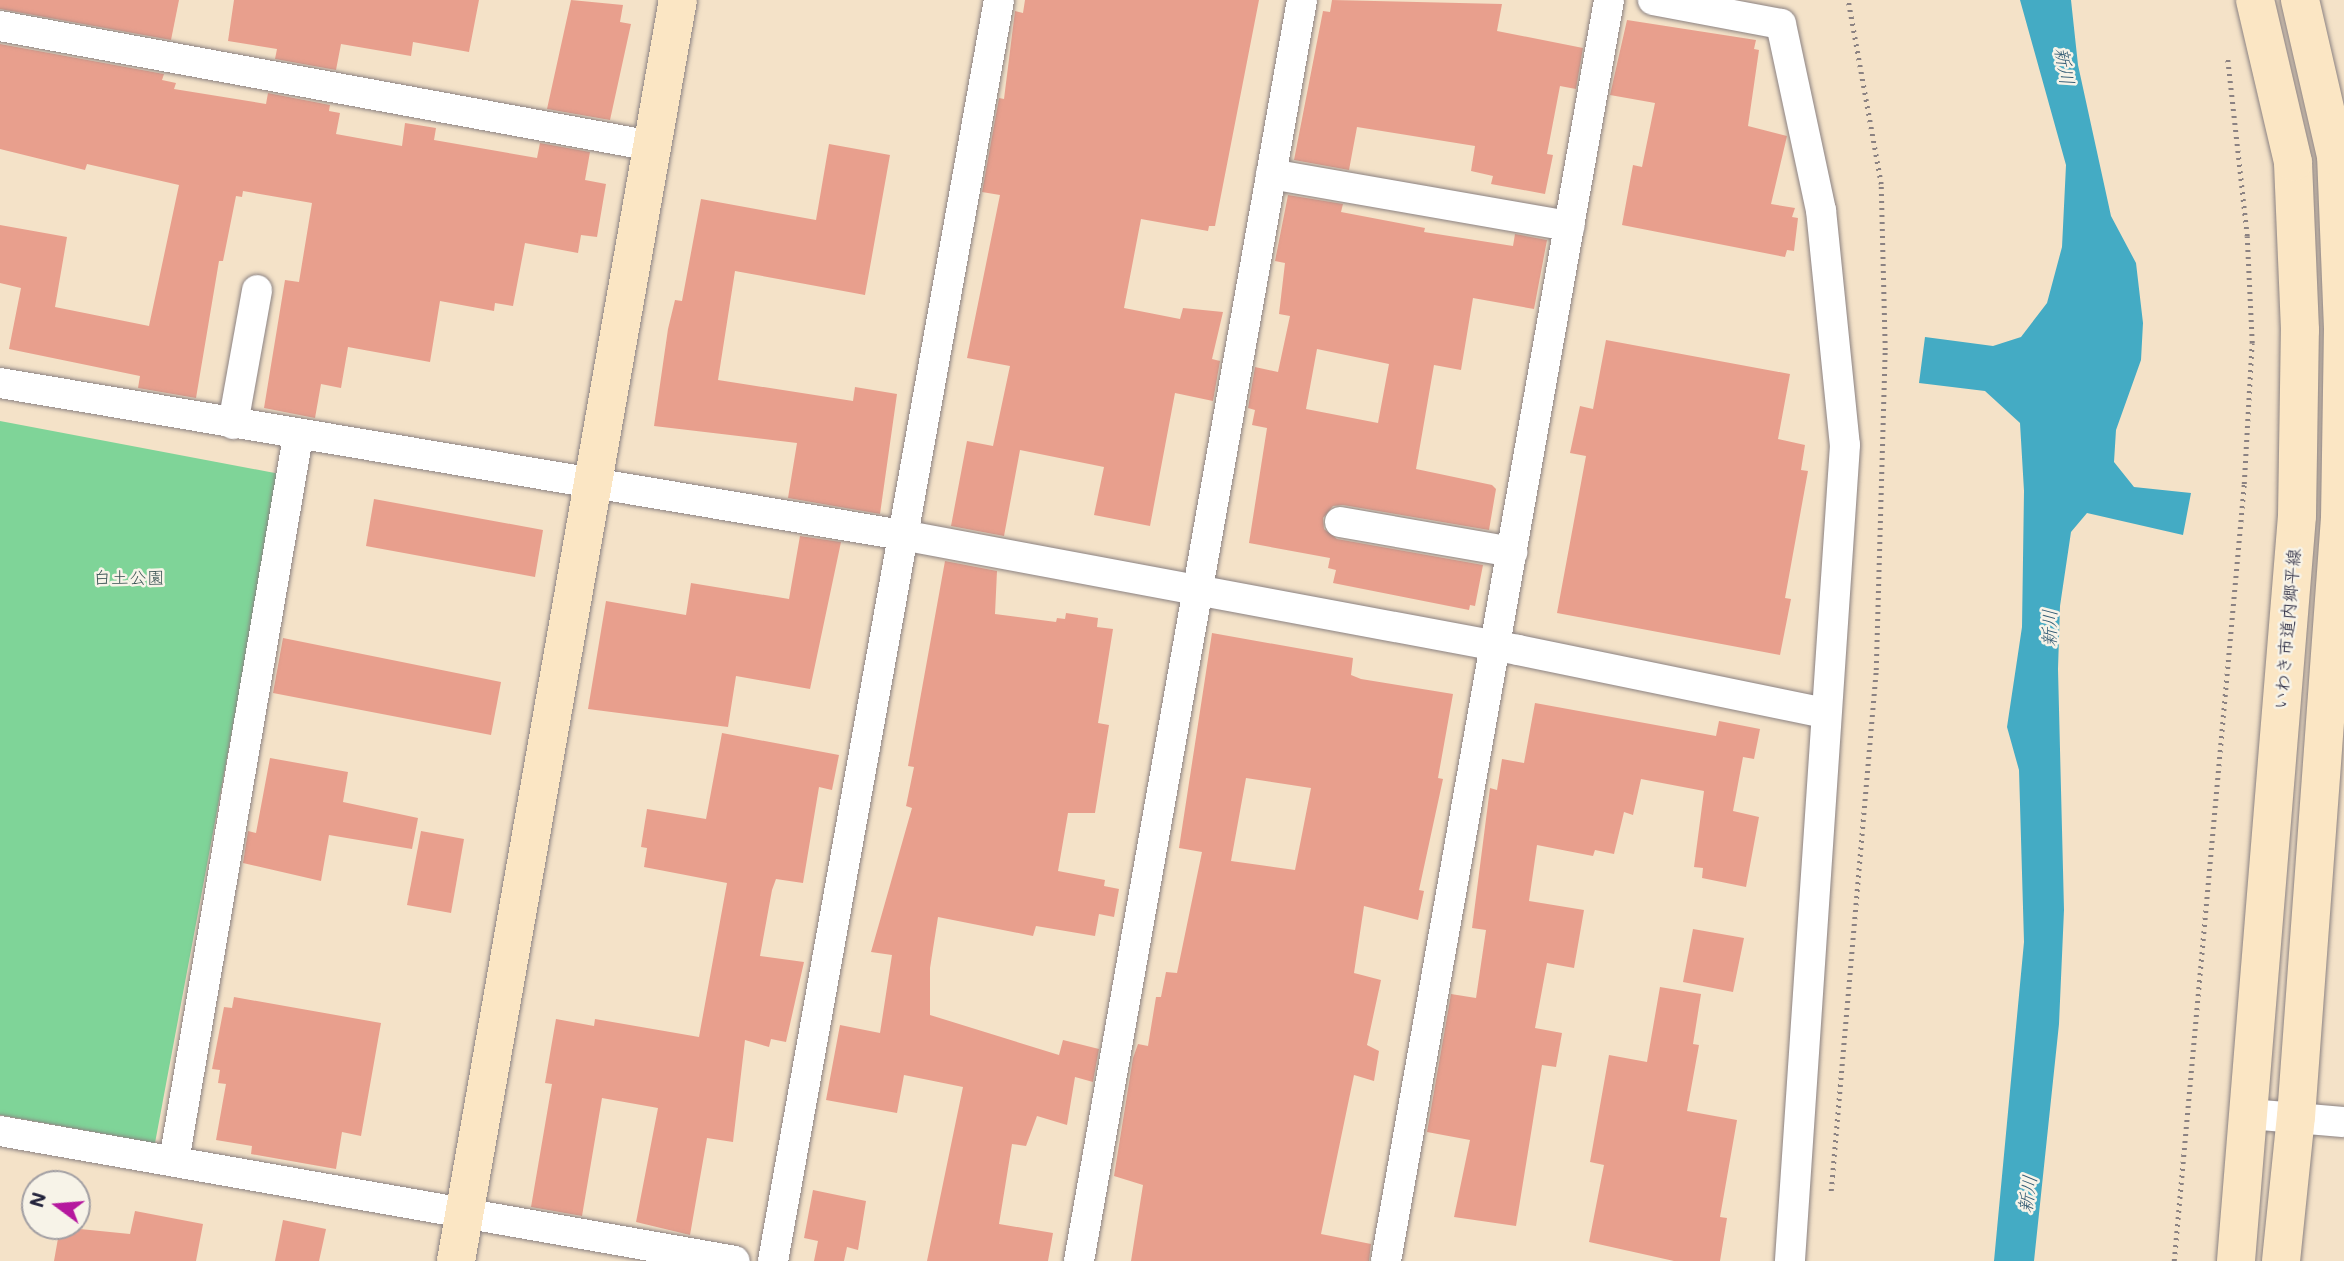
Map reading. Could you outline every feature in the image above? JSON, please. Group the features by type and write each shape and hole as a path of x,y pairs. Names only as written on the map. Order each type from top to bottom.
{"street":[{"path":"456,1261 678,0"},
{"path":"773,1261 999,0"},
{"path":"1079,1261 1302,0"},
{"path":"1386,1261 1498,646 1512,552 1609,0"},
{"path":"1653,0 1781,24 1821,210 1845,445 1790,1261"},
{"name":"いわき市道内郷平線","path":"2236,1261 2297,516 2300,330 2293,162 2255,0"},
{"path":"2281,1261 2297,1117 2342,518 2340,157 2300,0"},
{"path":"0,26 652,146"},
{"path":"2293,162 2340,157"},
{"path":"1271,174 1570,226"},
{"path":"233,424 257,290"},
{"path":"0,383 298,436 902,535 1498,646 1825,713"},
{"path":"174,1161 298,436"},
{"path":"2297,516 2342,518"},
{"path":"1340,522 1512,552"},
{"path":"2250,1114 2344,1122"},
{"path":"0,1131 735,1261"}],"path":[{"path":"2174,1261 2244,484 2252,342 2248,236 2226,48"}],"green space":[{"name":"白土公園","path":"0,421 280,474 155,1143 0,1115"}],"water":[{"name":"新川","path":"2020,0 2071,0 2078,65 2111,216 2136,263 2143,323 2141,360 2116,430 2114,462 2134,487 2191,493 2183,535 2087,513 2071,532 2060,606 2058,669 2064,910 2059,1024 2034,1261 1994,1261 2024,942 2019,770 2007,727 2022,627 2024,491 2020,423 1985,391 1919,383 1925,337 1993,346 2021,337 2047,303 2062,247 2066,165"}],"building":[{"path":"0,0 179,0 171,40 0,9"},
{"path":"234,0 479,0 469,52 413,42 411,56 341,44 336,70 275,59 277,49 228,41"},
{"path":"571,0 623,5 620,22 631,24 610,120 547,109"},
{"path":"1025,0 1259,0 1215,226 1209,226 1208,231 1141,219 1124,308 1180,319 1183,308 1223,312 1212,359 1220,361 1213,401 1175,393 1150,526 1094,515 1104,467 1020,450 1004,536 951,526 967,441 993,446 1010,366 967,358 1000,195 982,192 999,98 1004,99 1015,11 1023,13"},
{"path":"1332,0 1502,4 1497,31 1583,48 1576,89 1560,86 1547,154 1553,155 1545,194 1491,184 1493,176 1471,171 1475,146 1357,127 1349,170 1294,160 1323,11 1330,12"},
{"path":"1627,20 1756,40 1754,49 1759,50 1748,126 1787,136 1771,204 1795,208 1792,217 1798,218 1794,251 1787,250 1785,257 1622,225 1633,165 1642,167 1655,103 1610,95"},
{"path":"0,44 164,74 162,80 176,83 174,89 266,104 268,93 330,105 329,111 340,113 336,134 402,146 405,123 436,128 434,140 537,158 540,143 590,152 585,180 606,184 597,237 581,235 578,253 525,243 513,306 495,303 494,311 440,301 430,362 348,347 341,388 321,384 315,418 264,408 285,280 299,282 312,203 243,191 242,197 236,196 223,261 219,261 196,398 138,388 140,376 9,349 21,288 0,283 0,225 67,237 55,307 149,326 179,185 87,164 85,170 0,149"},
{"path":"829,144 890,155 865,295 735,271 718,380 853,401 855,387 897,394 880,514 788,498 797,443 654,426 668,329 675,300 682,301 701,199 816,220"},
{"path":"1288,195 1343,204 1341,212 1425,228 1424,232 1513,246 1515,234 1547,240 1534,309 1473,298 1461,370 1434,365 1416,469 1492,485 1496,489 1489,530 1343,505 1333,506 1323,518 1324,529 1337,539 1483,565 1475,606 1470,605 1469,610 1333,583 1336,570 1328,568 1330,558 1249,543 1267,428 1252,425 1255,410 1248,408 1255,367 1278,372 1290,316 1279,314 1285,263 1275,261","holes":["1317,349 1389,364 1378,423 1306,409"]},
{"path":"1606,340 1790,374 1778,439 1805,445 1801,470 1808,471 1785,598 1791,599 1780,655 1557,613 1586,456 1570,453 1580,406 1593,409"},
{"path":"374,499 543,530 535,577 366,546"},
{"path":"800,536 841,542 810,689 736,676 728,727 588,709 606,601 686,615 691,583 789,599"},
{"path":"945,561 997,571 995,614 1056,622 1057,618 1065,619 1066,613 1098,618 1097,627 1113,629 1098,723 1109,725 1095,813 1068,813 1058,871 1105,880 1104,886 1119,889 1114,917 1099,914 1095,936 1036,926 1033,936 938,917 930,968 930,1015 1059,1055 1063,1040 1099,1049 1093,1082 1075,1077 1067,1125 1037,1116 1026,1146 1012,1144 999,1224 1053,1233 1048,1261 927,1261 963,1087 904,1075 897,1113 826,1100 840,1025 880,1033 892,955 871,952 912,808 906,806 914,767 908,766"},
{"path":"1212,633 1353,658 1351,675 1361,679 1453,694 1438,778 1443,779 1419,890 1424,891 1418,920 1364,906 1354,973 1381,980 1367,1045 1379,1051 1374,1081 1354,1075 1321,1234 1371,1244 1369,1261 1131,1261 1143,1185 1114,1176 1133,1058 1138,1044 1148,1046 1156,997 1161,997 1166,972 1177,973 1202,852 1179,848","holes":["1246,778 1311,788 1295,870 1231,861"]},
{"path":"283,638 501,682 491,735 273,693"},
{"path":"1535,703 1716,736 1719,721 1760,729 1754,759 1743,757 1733,811 1759,817 1746,887 1702,878 1703,868 1694,867 1704,791 1641,779 1633,815 1624,812 1614,854 1595,850 1593,856 1537,845 1529,901 1584,910 1574,968 1547,963 1535,1028 1562,1033 1556,1067 1542,1065 1516,1226 1454,1217 1470,1140 1427,1132 1451,994 1476,998 1486,930 1472,928 1490,788 1497,790 1502,759 1524,763"},
{"path":"722,733 839,755 832,790 819,787 803,883 776,879 772,890 760,956 804,962 786,1042 771,1039 769,1047 745,1040 733,1142 707,1138 690,1235 636,1222 658,1108 602,1098 582,1216 531,1207 552,1084 545,1083 556,1019 594,1026 595,1019 699,1037 727,883 644,867 647,848 641,847 647,809 706,819"},
{"path":"270,758 348,772 343,802 418,818 412,849 329,835 321,881 243,863 248,831 256,833"},
{"path":"421,831 464,839 451,913 407,905"},
{"path":"1693,929 1744,938 1733,992 1683,982"},
{"path":"1660,987 1701,994 1693,1044 1699,1045 1687,1111 1737,1120 1720,1217 1727,1218 1720,1261 1674,1261 1589,1242 1604,1165 1590,1162 1609,1055 1647,1062"},
{"path":"234,997 381,1023 361,1136 342,1132 336,1169 251,1154 252,1146 216,1140 226,1084 218,1083 220,1070 212,1069 224,1007 232,1008"},
{"path":"813,1190 866,1201 858,1250 847,1247 844,1261 814,1261 818,1241 804,1238"},
{"path":"135,1211 203,1224 196,1261 54,1261 58,1240 91,1240 91,1230 130,1234"},
{"path":"283,1220 326,1229 319,1261 275,1261"}]}
